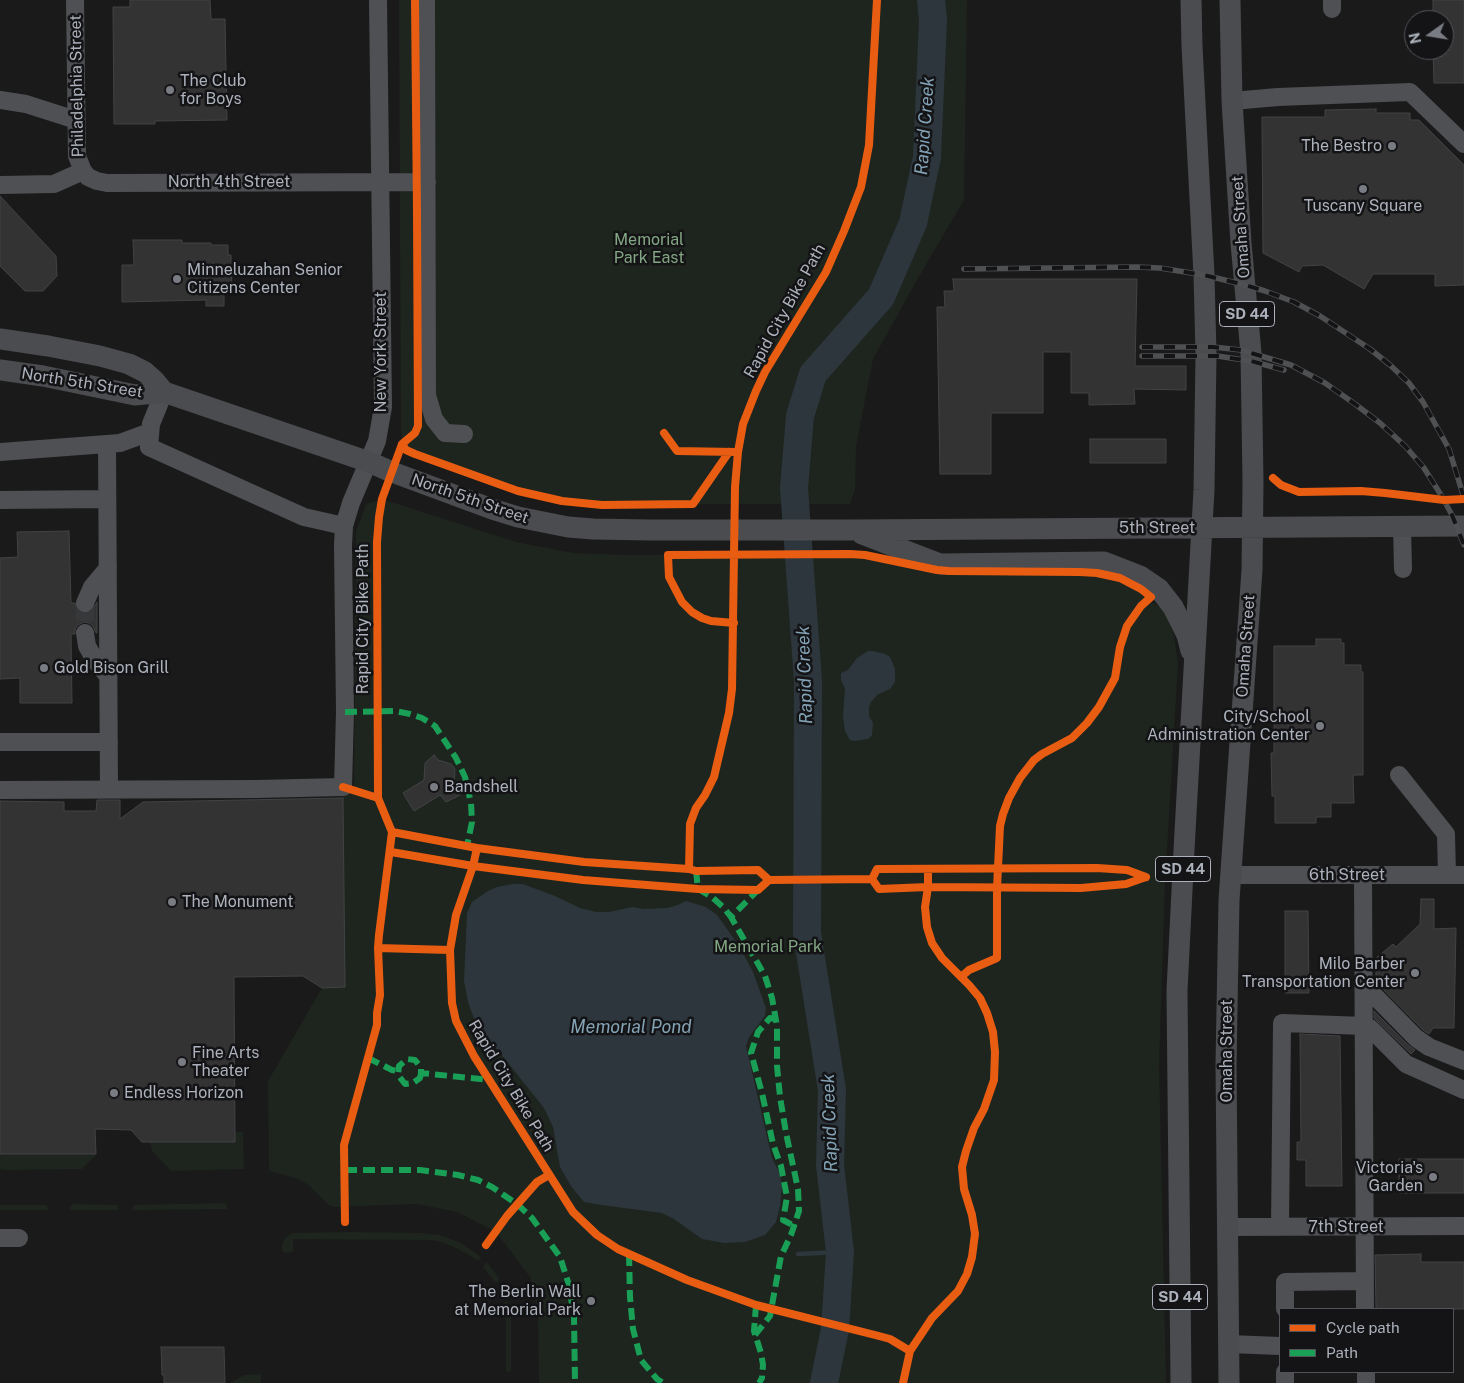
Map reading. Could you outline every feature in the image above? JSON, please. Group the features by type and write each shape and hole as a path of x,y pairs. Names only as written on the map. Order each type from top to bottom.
{"main road":[{"name":"SD 44","path":"1181,1383 1177,991 1205,474 1206,338 1191,0"},
{"name":"Omaha Street","path":"1229,1383 1226,1064 1230,875 1253,527 1251,352 1240,243 1232,101 1230,0"},
{"name":"North 5th Street","path":"0,339 100,356 129,364 145,372 164,392"},
{"name":"North 5th Street","path":"0,370 43,376 135,395 164,392 368,462 492,509 543,523 593,529 850,530"},
{"name":"5th Street","path":"850,530 1464,526"},
{"path":"850,530 940,564 1104,562 1131,572 1159,589 1173,607 1187,635 1195,667"}],"street":[{"name":"Philadelphia Street","path":"76,0 77,156 83,171"},
{"name":"New York Street","path":"110,790 343,787 345,712 344,526 351,503 377,441 383,407 378,0"},
{"path":"426,0 427,396 434,419 445,432 464,434"},
{"path":"1232,101 1278,96 1410,92 1464,144"},
{"path":"0,100 26,104 76,120"},
{"path":"0,185 54,184 83,171"},
{"name":"North 4th Street","path":"83,171 88,177 107,182 427,182"},
{"path":"164,392 151,424 149,447 304,517 344,526"},
{"path":"0,452 120,444 150,432"},
{"path":"0,790 110,790 107,444"},
{"path":"0,500 107,499"},
{"path":"1402,526 1403,569"},
{"path":"85,603 92,587 108,568"},
{"path":"86,634 87,646 108,676"},
{"path":"0,742 109,742"},
{"path":"1398,775 1446,834 1456,875"},
{"name":"6th Street","path":"1230,875 1456,875"},
{"path":"1363,875 1365,1308"},
{"path":"1364,985 1416,1038 1429,1047 1464,1061"},
{"path":"1280,1227 1282,1023 1364,1026 1370,1028 1406,1064 1464,1090"},
{"name":"7th Street","path":"1228,1228 1464,1226"},
{"path":"0,1238 19,1238"},
{"path":"1285,1308 1285,1282 1365,1281"},
{"path":"1229,1344 1279,1346"}],"green space":[{"name":"Memorial Park East","path":"399,0 967,0 964,200 873,359 856,446 855,490 850,504 627,506 582,504 539,496 497,484 415,454 402,444"},
{"name":"Memorial Park","path":"382,499 516,542 573,553 625,555 850,554 917,565 1097,573 1110,575 1131,583 1141,589 1148,601 1163,608 1174,636 1178,664 1165,882 1159,1065 1166,1383 539,1383 538,1313 530,1277 496,1232 457,1212 417,1204 335,1207 329,1205 307,1184 295,1178 269,1171 268,1081 322,988 345,986 343,796 354,791 356,532 366,504"},
{"path":"235,1132 243,1132 244,1169 171,1171 152,1151 150,1142 235,1142"},
{"path":"0,1154 96,1154 82,1169 4,1170 0,1169"},
{"path":"226,1203 228,1209 132,1210 134,1205"},
{"path":"73,1204 117,1205 119,1210 70,1210"},
{"path":"0,1205 47,1205 48,1210 0,1210"},
{"path":"347,1232 440,1235 461,1243 481,1257 478,1261 454,1247 429,1240 293,1239 293,1252 284,1253 282,1250 285,1238 293,1233"},
{"path":"487,1262 499,1278 498,1282 495,1282 483,1267"},
{"path":"505,1302 508,1302 511,1314 511,1370 509,1372 506,1371 506,1324 503,1305"},
{"path":"261,1374 261,1383 230,1383 244,1375"}],"water":[{"path":"868,651 885,654 890,657 895,669 895,682 890,689 877,695 871,702 869,716 873,723 872,735 868,739 855,741 850,740 845,731 843,716 845,689 841,680 841,673 848,670 857,658"},
{"name":"Memorial Pond","path":"513,884 523,884 580,908 596,912 609,912 633,907 643,909 667,908 686,901 706,907 717,915 739,946 753,972 766,1008 765,1016 749,1037 746,1046 772,1158 780,1174 782,1187 776,1222 765,1235 745,1242 724,1243 702,1239 674,1219 662,1213 584,1202 571,1186 560,1167 553,1127 544,1108 475,1021 468,1002 464,981 467,913 472,902 488,891"}],"building":[{"name":"The Club for Boys","path":"130,0 210,0 211,19 225,19 227,120 155,121 155,124 114,124 113,7 130,7"},
{"path":"1433,0 1464,0 1464,83 1434,83 1433,60 1454,60 1454,10 1433,10"},
{"name":"Tuscany Square","path":"1376,109 1376,113 1410,113 1410,120 1419,120 1464,165 1464,285 1435,286 1435,274 1373,274 1364,289 1323,265 1302,266 1299,272 1263,253 1262,117 1325,117 1325,110"},
{"path":"0,196 56,256 57,276 43,291 25,291 0,266"},
{"name":"Minneluzahan Senior Citizens Center","path":"133,240 182,240 182,243 228,245 228,255 231,255 232,293 224,293 224,306 206,306 206,300 122,302 122,265 134,265"},
{"path":"953,279 1137,279 1135,366 1186,366 1186,390 1134,389 1135,404 1089,405 1089,393 1071,393 1071,352 1043,352 1043,413 991,413 991,474 940,474 937,307 945,307 944,291 954,291"},
{"path":"1090,439 1166,439 1166,463 1090,463"},
{"path":"69,531 71,603 75,603 77,610 86,614 92,611 97,602 97,633 93,626 84,622 75,629 75,634 71,634 72,703 20,703 20,678 0,679 0,558 18,557 17,532"},
{"name":"City/School Administration Center","path":"1316,639 1341,639 1341,643 1344,643 1344,665 1361,665 1361,672 1363,672 1363,775 1353,775 1354,803 1331,803 1331,817 1316,817 1316,823 1275,823 1275,796 1272,796 1271,753 1274,753 1274,646 1316,646"},
{"name":"Bandshell","path":"434,755 438,760 451,764 455,769 454,783 460,795 446,802 440,795 414,811 403,793 424,780 425,763"},
{"name":"The Monument","path":"343,798 345,987 322,988 303,976 234,977 235,1142 142,1142 131,1130 95,1129 96,1154 0,1154 0,801 64,802 64,811 96,811 97,800 120,800 120,819 143,802"},
{"name":"Milo Barber Transportation Center","path":"1421,899 1434,899 1434,929 1456,928 1454,1028 1433,1028 1429,1034 1376,982 1376,958 1393,944 1396,947 1420,924"},
{"path":"1285,911 1308,911 1309,993 1285,993"},
{"path":"1374,1011 1415,1050 1411,1054 1374,1018"},
{"path":"1300,1034 1340,1036 1342,1186 1306,1186 1306,1160 1297,1160 1297,1142 1301,1142"},
{"path":"1399,1159 1464,1159 1464,1193 1399,1193"},
{"path":"1421,1254 1421,1262 1464,1262 1464,1309 1376,1308 1375,1255"},
{"path":"161,1347 224,1347 225,1383 164,1383"}],"waterway":[{"name":"Rapid Creek","path":"824,1383 835,1329 840,1252 830,1165 832,1090 807,933 808,681 794,488 800,416 813,374 881,297 913,223 927,157 933,20 931,0"},
{"path":"798,1254 840,1252"}],"tunnel":[{"path":"85,603 85,633"}],"railway":[{"path":"964,269 1160,268 1204,275 1245,285 1294,302 1320,316 1370,349 1409,383 1423,402 1449,449 1464,498"},
{"path":"1142,347 1213,347 1241,350 1291,365 1325,383 1380,423 1405,446 1424,468 1452,515 1464,545"},
{"path":"1142,356 1217,356 1251,361 1284,370"}],"marked path":[{"path":"345,712 395,711 422,718 435,726 456,758 465,777 471,803 472,822 467,846"},
{"path":"696,871 698,889 712,897 731,917"},
{"path":"755,1335 770,1316 781,1256 799,1211 798,1189 780,1097 777,1066 777,1026 772,998 765,976 731,917 758,890"},
{"path":"776,1019 770,1018 758,1032 751,1053 773,1144 781,1166 787,1197 783,1220 794,1226"},
{"path":"368,1058 398,1071"},
{"path":"421,1073 420,1078 413,1083 405,1084 398,1075 399,1066 407,1059 415,1060 421,1068 421,1073 490,1080"},
{"path":"345,1170 420,1170 458,1175 478,1180 517,1204 532,1218 560,1257 569,1285 574,1317 575,1383"},
{"path":"629,1254 633,1329 641,1360 657,1379 663,1383"},
{"path":"756,1305 754,1331 763,1365 762,1378 759,1383"}],"cycle path":[{"path":"415,0 418,426 415,433 402,444 406,450 518,491 562,501 602,505 693,504 729,452"},
{"name":"Rapid City Bike Path","path":"689,869 690,824 696,808 714,777 729,713 732,689 735,487 743,424 765,372 826,272 861,187 869,145 877,0"},
{"path":"664,433 677,451 735,452"},
{"name":"Rapid City Bike Path","path":"378,798 377,542 382,499 402,444"},
{"path":"1273,478 1281,485 1299,492 1361,491 1444,500 1464,499"},
{"path":"734,623 711,621 702,618 692,612 682,602 669,577 668,555 850,554 865,555 949,571 1097,573 1120,578 1141,589 1151,597 1141,606 1127,626 1120,647 1115,678 1099,707 1072,738 1034,760 1020,778 1009,798 1000,826 997,888 997,958 969,970 961,977"},
{"path":"343,787 378,798 392,832 379,935 380,995 377,1025 344,1145 345,1222"},
{"path":"392,832 477,848"},
{"name":"Rapid City Bike Path","path":"910,1351 890,1339 756,1305 687,1280 618,1249 597,1235 573,1212 474,1056 456,1021 452,1003 450,950 456,915 473,866 477,848 584,862 696,871 758,870 769,880 872,879 879,889 928,887 1081,888 1126,884 1146,877"},
{"path":"391,852 473,866 583,880 698,889 758,890 769,880"},
{"path":"872,879 877,869 1097,868 1127,870 1146,877"},
{"path":"903,1383 910,1351 932,1318 958,1291 967,1274 972,1257 975,1234 972,1215 964,1189 962,1167 974,1128 984,1109 994,1080 995,1052 993,1032 987,1013 980,998 942,958 932,943 927,927 925,907 928,869"},
{"path":"378,948 450,950"},
{"path":"486,1245 507,1216 537,1182 549,1175"}],"place":[{"name":"The Club for Boys","path":"170,90"},
{"name":"The Bestro","path":"1392,146"},
{"name":"Tuscany Square","path":"1363,189"},
{"name":"Minneluzahan Senior Citizens Center","path":"177,279"},
{"name":"Gold Bison Grill","path":"44,668"},
{"name":"City/School Administration Center","path":"1320,726"},
{"name":"Bandshell","path":"434,787"},
{"name":"The Monument","path":"172,902"},
{"name":"Milo Barber Transportation Center","path":"1415,973"},
{"name":"Fine Arts Theater","path":"182,1062"},
{"name":"Endless Horizon","path":"114,1093"},
{"name":"Victoria's Garden","path":"1433,1177"},
{"name":"The Berlin Wall at Memorial Park","path":"591,1301"}]}
